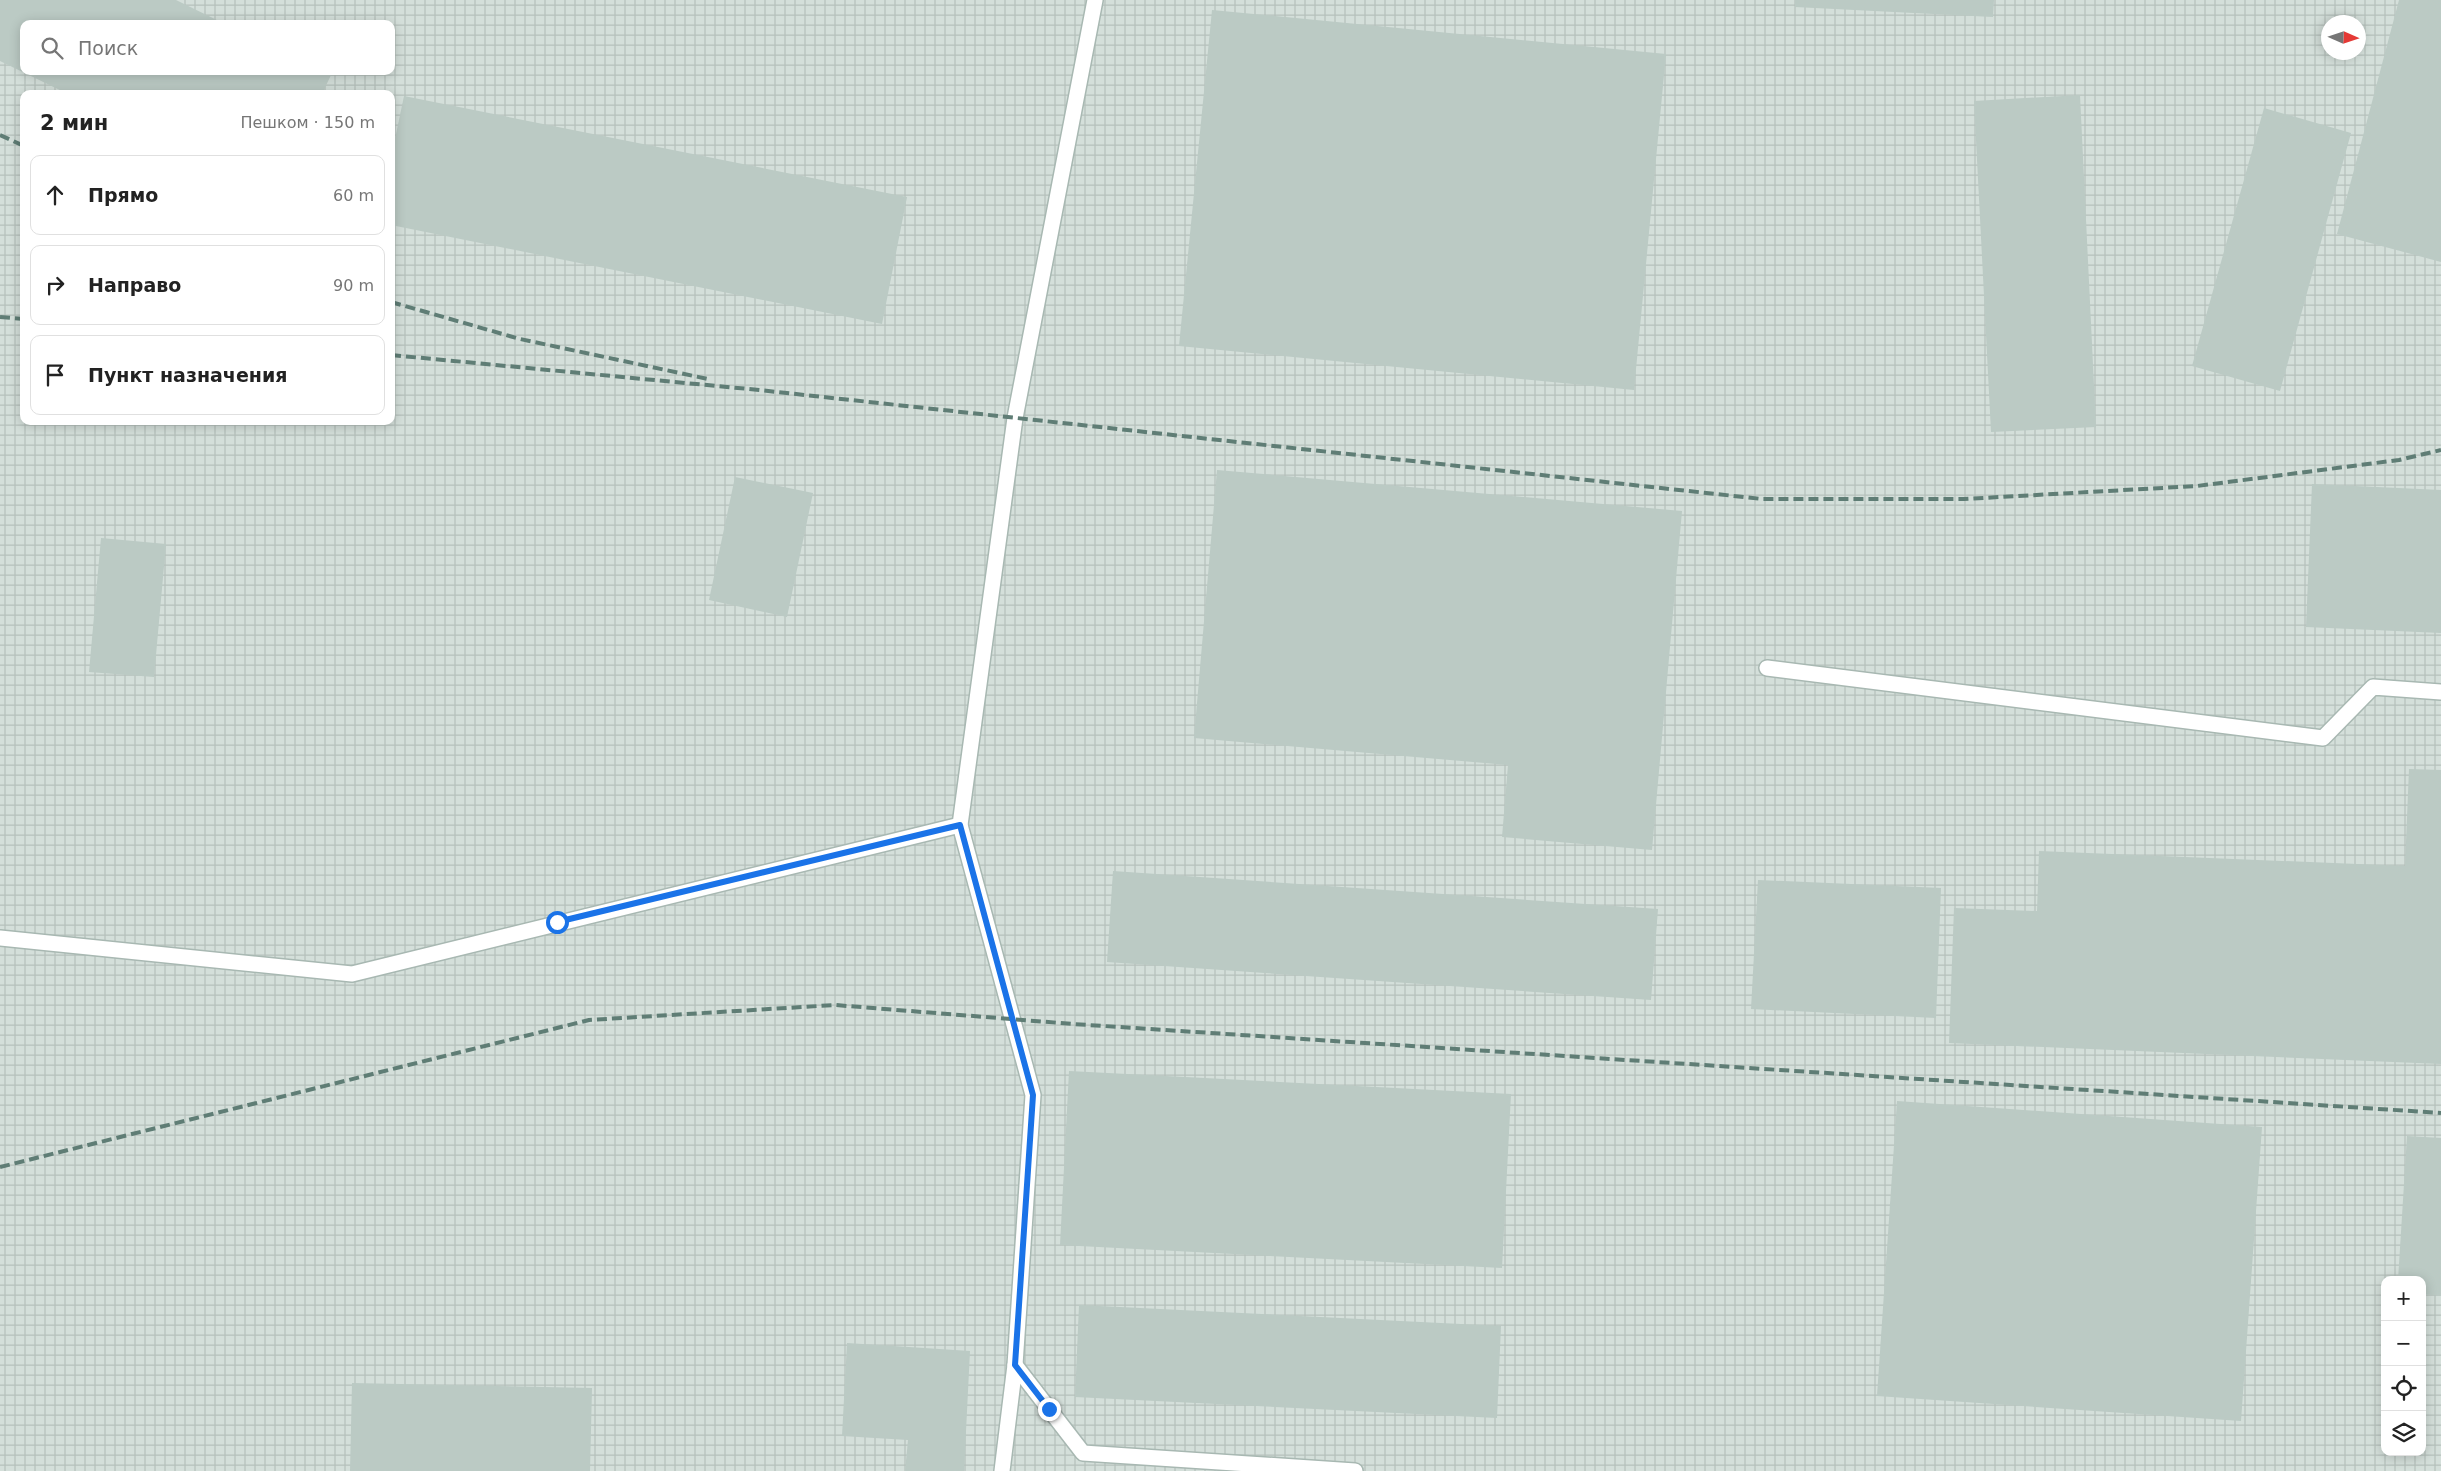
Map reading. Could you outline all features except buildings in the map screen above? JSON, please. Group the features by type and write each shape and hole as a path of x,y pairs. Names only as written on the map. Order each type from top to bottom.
{"street":[{"path":"1002,1471 1015,1365 1033,1095 960,825 1015,418 1094,0"},
{"path":"1767,668 2324,738 2373,687 2441,692"},
{"path":"0,938 352,974 960,825"},
{"path":"1015,1365 1084,1453 1355,1471"}],"shaded area":[{"path":"0,0 2441,0 2441,1471 0,1471"}],"railway":[{"path":"0,135 20,144"},
{"path":"395,303 520,339 708,379"},
{"path":"0,317 20,319"},
{"path":"395,355 759,390 1762,499 1964,499 2197,486 2399,460 2441,450"},
{"path":"0,1167 589,1020 835,1005 1073,1024 2441,1113"}],"route":[{"path":"557,922 960,825 1033,1095 1015,1365 1049,1409"}]}
